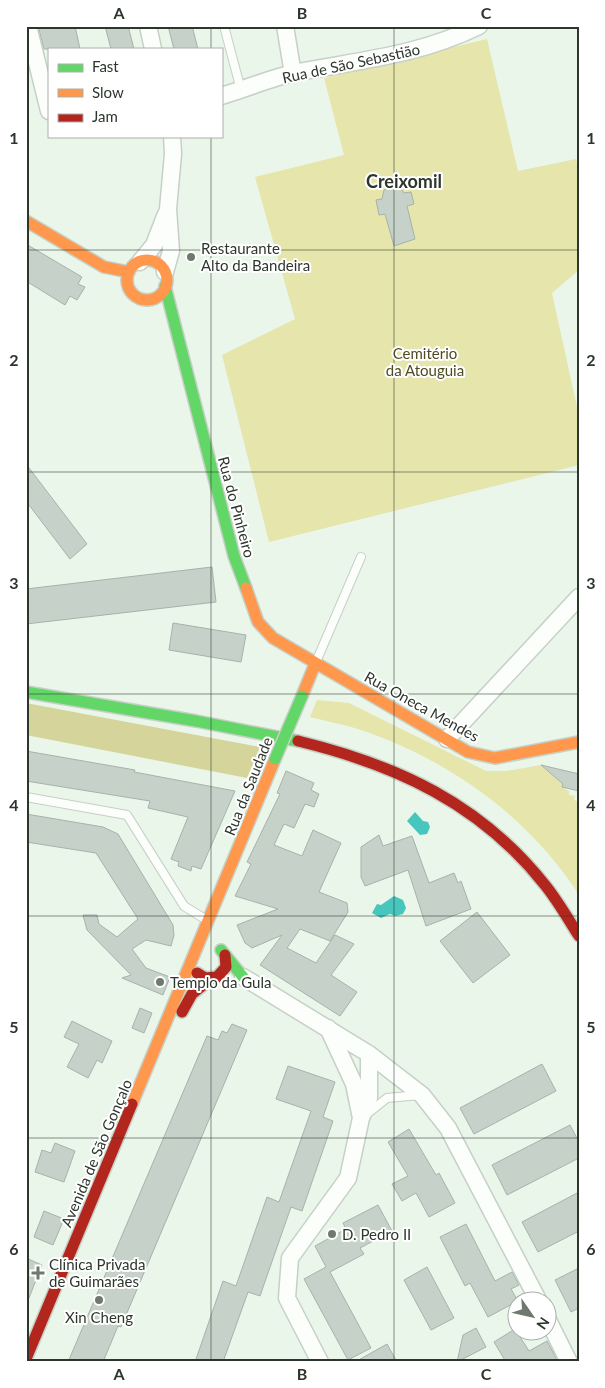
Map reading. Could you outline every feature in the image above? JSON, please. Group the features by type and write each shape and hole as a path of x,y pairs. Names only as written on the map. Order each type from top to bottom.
{"main road":[{"path":"26,221 104,267 135,267 155,262 165,279 156,298 141,300"},
{"path":"135,267 127,278 128,289 175,328"},
{"name":"Rua do Pinheiro","path":"165,279 175,328 234,556 258,622 273,638 316,664"},
{"name":"Rua da Saudade","path":"195,955 316,664"},
{"name":"Rua Oneca Mendes","path":"316,664 468,752 495,758 579,742"},
{"path":"26,692 294,738 390,767 452,800 498,835 547,888 579,936"},
{"path":"282,721 304,725"},
{"path":"209,921 220,945 226,967 214,978"},
{"path":"220,945 208,945 195,955 195,970 204,978 243,977"},
{"path":"220,945 243,977"},
{"name":"Avenida de São Gonçalo","path":"26,1359 195,955"},
{"name":"Avenida de São Gonçalo","path":"37,1362 181,1015 192,994 214,978"}],"street":[{"path":"28,26 48,107"},
{"path":"148,26 153,48"},
{"path":"285,26 293,74"},
{"name":"Rua de São Sebastião","path":"222,96 293,74 410,53 452,39 479,26"},
{"path":"165,279 171,251 168,209 173,154 172,138"},
{"path":"135,267 154,245 168,209"},
{"path":"447,739 579,597"},
{"path":"243,977 369,1054 422,1095 448,1128 533,1290"},
{"path":"328,1028 354,1084 361,1118"},
{"path":"354,1084 358,1070 369,1054"},
{"path":"320,1362 287,1298 290,1258 348,1178 361,1118 369,1098 369,1054"},
{"path":"558,1340 569,1362"}],"lane":[{"path":"224,26 241,90"},
{"path":"316,664 361,557"},
{"path":"26,797 127,815 184,906 209,921"},
{"path":"361,1118 387,1098 422,1095"}],"green space":[{"name":"Cemitério da Atouguia","path":"487,39 518,171 576,159 579,170 579,270 552,293 579,416 579,465 269,542 222,355 295,319 255,177 344,155 324,78"},
{"path":"317,700 349,703 486,771 506,771 541,765 563,784 562,787 569,791 569,795 575,796 574,800 579,802 579,895 559,866 536,840 483,793 423,756 391,741 358,729 310,717"}],"shaded area":[{"path":"26,703 260,747 247,778 26,735"}],"water":[{"path":"415,812 423,821 428,822 430,827 427,834 420,835 407,821"},
{"path":"394,896 403,900 406,908 403,914 395,916 390,914 381,918 372,913 377,904 381,905"}],"building":[{"path":"38,26 75,26 80,48 44,49"},
{"path":"105,26 128,26 134,48 111,48"},
{"path":"168,26 192,26 198,48 174,48"},
{"path":"391,185 400,187 404,193 411,192 414,204 407,206 415,239 394,246 385,214 379,215 376,200 382,199 384,190"},
{"path":"26,244 82,277 78,284 85,287 77,300 70,296 65,305 26,281"},
{"path":"26,464 87,544 70,559 26,501"},
{"path":"212,567 216,602 26,624 26,589"},
{"path":"173,623 246,635 241,662 169,650"},
{"path":"26,751 135,770 134,772 235,791 201,869 192,866 191,871 178,866 179,862 171,859 188,817 148,808 150,801 26,781"},
{"path":"541,765 579,774 579,791 562,787 563,784"},
{"path":"286,771 314,783 311,790 319,794 314,807 305,804 294,828 284,824 274,845 302,856 313,830 341,843 319,892 347,903 348,912 330,941 300,929 287,948 316,963 335,935 354,944 331,975 357,992 340,1016 260,965 282,935 252,948 245,943 237,925 278,909 235,896 251,864 247,862 280,794 277,793"},
{"path":"26,814 103,827 118,834 173,925 174,935 171,946 146,940 132,949 146,968 170,977 163,995 122,978 131,975 87,930 83,915 97,915 99,924 117,937 138,919 96,853 26,842"},
{"path":"379,835 383,846 412,836 429,883 454,873 458,883 461,881 471,909 426,926 408,870 365,886 361,877 361,847"},
{"path":"477,912 510,955 473,983 440,941"},
{"path":"140,1008 152,1013 144,1033 132,1028"},
{"path":"72,1021 112,1041 102,1063 97,1060 88,1078 67,1067 79,1044 64,1037"},
{"path":"232,1024 247,1030 121,1327 118,1326 103,1362 68,1362 207,1036 218,1040 222,1031 227,1033"},
{"path":"542,1064 556,1091 474,1134 460,1108"},
{"path":"288,1066 335,1082 323,1117 333,1121 302,1211 291,1207 260,1296 248,1292 223,1362 195,1362 223,1281 236,1286 267,1197 279,1202 311,1111 276,1099"},
{"path":"570,1125 579,1142 579,1158 507,1195 492,1165"},
{"path":"409,1129 436,1175 439,1173 455,1203 429,1217 416,1193 402,1201 392,1184 408,1176 388,1142"},
{"path":"55,1143 75,1151 64,1182 35,1172 42,1150 51,1153"},
{"path":"579,1192 579,1231 538,1252 522,1222"},
{"path":"378,1205 392,1231 360,1248 364,1254 330,1272 371,1348 348,1360 304,1279 326,1267 315,1246 346,1229 343,1223"},
{"path":"44,1211 64,1219 53,1245 34,1237"},
{"path":"466,1224 495,1281 512,1272 519,1285 508,1290 508,1306 488,1317 470,1283 465,1286 440,1237"},
{"path":"26,1258 42,1265 27,1303 26,1303"},
{"path":"427,1267 454,1318 431,1330 404,1280"},
{"path":"579,1268 579,1308 571,1312 555,1280"},
{"path":"476,1328 486,1347 457,1362 463,1335"},
{"path":"508,1333 508,1340 522,1340 529,1351 547,1341 558,1362 506,1362 494,1342"},
{"path":"387,1344 397,1362 355,1362"}],"traffic: fast":[{"path":"165,286 234,556 246,588"},
{"path":"26,692 196,721 298,741"},
{"path":"275,759 302,696"},
{"path":"221,950 243,977"}],"traffic: slow":[{"path":"26,221 104,267 129,272"},
{"path":"147,260 161,266 167,280 161,294 147,300 133,294 127,280 133,266 147,260"},
{"path":"246,588 258,622 273,638 468,752 495,758 579,742"},
{"path":"302,696 315,664"},
{"path":"132,1104 275,759"}],"traffic: jam":[{"path":"298,741 369,762 403,776 465,810 520,857 550,891 579,936"},
{"path":"197,973 205,978 217,977 226,967 225,955"},
{"path":"182,1012 192,994 211,979"},
{"path":"26,1359 132,1104"}],"place":[{"name":"Restaurante Alto da Bandeira","path":"191,257"},
{"name":"Templo da Gula","path":"160,982"},
{"name":"D. Pedro II","path":"332,1234"},
{"name":"Clínica Privada de Guimarães","path":"38,1273"},
{"name":"Xin Cheng","path":"99,1300"}],"district":[{"name":"Creixomil","path":"404,181"}]}
